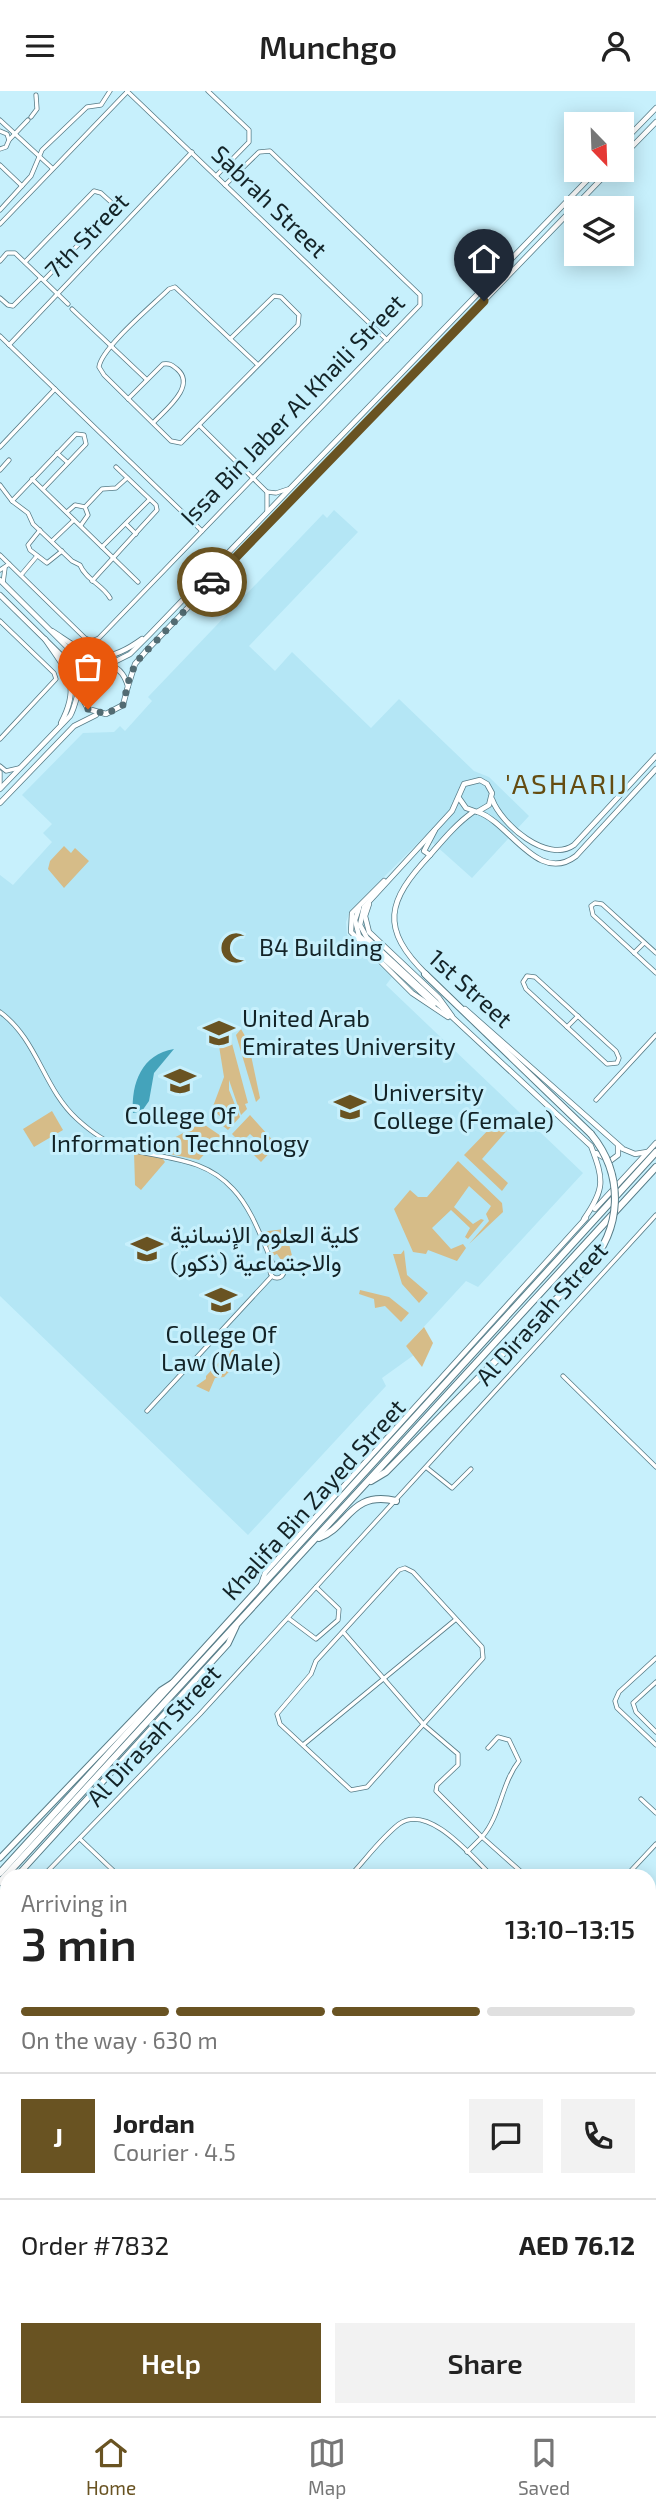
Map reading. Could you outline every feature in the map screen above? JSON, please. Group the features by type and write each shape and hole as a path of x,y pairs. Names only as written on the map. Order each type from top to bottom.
{"highway":[{"path":"369,1481 386,1472 587,1268 605,1244 616,1199 609,1164 591,1135 425,974"},
{"name":"Khalifa Bin Zayed Street","path":"4,1869 656,1152"},
{"name":"Khalifa Bin Zayed Street","path":"12,1869 656,1167"},
{"path":"317,1538 324,1536 355,1507 375,1500 396,1501"}],"main road":[{"path":"23,1869 228,1644 236,1627"},
{"path":"0,1858 161,1690 175,1682"}],"street":[{"path":"0,209 34,173 39,156 86,108 101,105 110,91"},
{"path":"0,224 127,91"},
{"name":"Sabrah Street","path":"127,91 387,340"},
{"path":"208,91 247,128 251,136 249,142 216,176"},
{"path":"0,149 6,147 9,140 37,109 36,95"},
{"path":"634,131 656,108"},
{"path":"1,120 53,169"},
{"path":"1,120 1,131 9,140"},
{"path":"634,145 656,122"},
{"name":"Issa Bin Jaber Al Khaili Street","path":"21,575 85,638 92,641 99,638 420,305 421,297 273,153 266,149 259,152 225,185"},
{"name":"7th Street","path":"9,345 192,152"},
{"path":"0,165 22,186"},
{"path":"108,665 130,654 149,635 585,182"},
{"path":"0,803 74,726 100,714 113,712 123,705 135,664 147,650 598,182"},
{"path":"0,298 8,306 15,305 112,210 112,203 101,193 94,191 25,262"},
{"path":"0,261 12,252 68,304"},
{"path":"230,339 271,298 281,297 295,309 299,318 298,325 200,426 177,443 171,441 99,367 102,358 112,347 173,287 258,365"},
{"path":"72,309 146,379"},
{"path":"0,336 202,531"},
{"path":"128,398 166,363 184,377 181,393 153,423"},
{"path":"0,447 55,389"},
{"path":"200,426 267,492 267,512"},
{"path":"12,501 76,434 84,435 86,443 43,489"},
{"path":"57,453 67,462"},
{"path":"0,470 9,460"},
{"path":"92,581 124,542 136,534 157,510 116,467"},
{"path":"85,507 102,489 116,488 127,478"},
{"path":"32,479 146,589"},
{"path":"0,485 12,501 26,511 40,530 80,565 92,581 105,589 110,598"},
{"path":"267,492 281,492 290,488"},
{"path":"103,547 149,499"},
{"path":"67,512 77,505 85,507"},
{"path":"81,525 88,515 85,507"},
{"path":"52,541 74,520"},
{"path":"126,524 136,534"},
{"path":"40,530 28,544 37,556 48,563 62,551"},
{"path":"0,555 21,575 37,556"},
{"path":"9,564 2,569 1,581 76,655 122,672 128,686"},
{"path":"0,595 67,661 79,684"},
{"path":"0,621 54,673 56,679 1,739"},
{"path":"52,631 79,651 102,657 125,651 149,635"},
{"path":"45,639 66,668 71,681 70,704 58,729"},
{"path":"0,788 73,711 84,674 98,665"},
{"path":"79,692 88,709 100,714"},
{"path":"656,756 578,840 563,851 548,851 538,847 500,812 487,784 474,779 462,786 459,799 466,808 495,820 540,861 563,863 576,856 656,769"},
{"path":"0,766 6,771 21,767"},
{"path":"0,772 0,788"},
{"path":"475,811 486,808 492,796"},
{"name":"1st Street","path":"440,1008 361,929 359,920 364,907 459,799"},
{"name":"1st Street","path":"475,811 430,854 400,891 393,918 401,946 425,974 618,1145 631,1153 648,1152"},
{"path":"430,854 426,855 424,850 435,829"},
{"path":"394,873 367,907 367,928 439,998 455,1020"},
{"name":"1st Street","path":"394,873 358,910 356,932 591,1146"},
{"path":"385,880 352,913 349,925 353,936 419,998 455,1020"},
{"path":"656,953 602,904 593,904 590,909 593,915 656,973"},
{"path":"634,953 644,943"},
{"path":"617,1063 618,1053 578,1016 535,977 525,978 524,988 607,1064 617,1063 625,1070"},
{"path":"0,1012 25,1035 62,1103 99,1136 118,1146 193,1162 210,1169 229,1184 244,1205 273,1264"},
{"path":"567,1027 578,1016"},
{"path":"596,1100 656,1035"},
{"path":"261,1586 265,1573 584,1219 656,1143"},
{"path":"591,1146 599,1156 610,1161 618,1155 618,1145"},
{"path":"584,1219 598,1200 601,1186 598,1163 591,1146"},
{"name":"Al Dirasah Street","path":"50,1869 288,1618 656,1215"},
{"path":"272,1276 270,1268 273,1264"},
{"path":"272,1276 279,1277 284,1272 281,1265 273,1264"},
{"path":"147,1411 272,1276"},
{"path":"563,1376 656,1467"},
{"path":"427,1468 450,1488 471,1469"},
{"path":"405,1568 413,1572 455,1620 482,1647 483,1658 367,1787 359,1790 348,1788 278,1722 276,1714 310,1675 316,1660 344,1633 399,1570 405,1568"},
{"path":"288,1618 314,1639 320,1638 338,1620 340,1609 316,1587"},
{"path":"303,1745 455,1620"},
{"path":"344,1633 424,1725 460,1759 458,1765 437,1785 436,1793 518,1869"},
{"path":"656,1658 619,1692 615,1701 617,1707 656,1745"},
{"path":"656,1682 633,1703 636,1713 656,1732"},
{"path":"467,1852 491,1826 510,1773 519,1761 509,1740 498,1737 488,1748"},
{"path":"641,1799 656,1813"},
{"path":"357,1869 399,1824 412,1819 433,1822 485,1869"},
{"path":"79,1839 111,1869"},
{"path":"633,1869 656,1844"}],"shaded area":[{"name":"United Arab Emirates University","path":"334,510 358,532 249,646 275,671 292,652 371,728 399,699 474,771 489,777 529,816 472,878 425,836 350,911 346,922 347,935 392,977 386,985 583,1173 478,1287 466,1281 406,1346 414,1355 382,1378 386,1386 248,1535 0,1296 0,875 13,885 52,842 43,833 52,824 22,795 83,733 114,732 120,726 125,731 152,701 148,697 323,514 327,518"},
{"path":"64,846 71,853 75,848 89,861 64,888 48,869 50,861"},
{"path":"241,1029 248,1041 260,1098 256,1102 236,1035"},
{"path":"230,1036 248,1103 245,1104 247,1109 241,1115 229,1080 229,1090 240,1117 228,1130 223,1126 223,1119 212,1109 224,1077 219,1046"},
{"path":"174,1049 154,1073 149,1101 142,1111 133,1113 134,1091 146,1064 163,1052"},
{"path":"52,1111 63,1130 34,1147 23,1129"},
{"path":"250,1115 277,1145 261,1162 252,1153 260,1143 250,1134 241,1143 232,1134"},
{"path":"498,1115 510,1127 482,1159 508,1183 502,1191 464,1155 496,1122"},
{"path":"202,1123 221,1136 199,1160 135,1147 138,1141 170,1140"},
{"path":"134,1153 162,1158 165,1162 141,1190 135,1185"},
{"path":"458,1161 502,1203 503,1212 469,1244 489,1221 486,1214 491,1206 469,1186 454,1207 473,1224 484,1220 468,1239 465,1237 470,1228 451,1210 432,1228 451,1249 463,1244 466,1248 457,1261 428,1250 426,1254 413,1252 394,1209 410,1190 418,1197 427,1197"},
{"path":"285,1229 295,1267 290,1273 277,1254 272,1256 260,1232"},
{"path":"404,1250 407,1275 428,1293 419,1303 402,1284 393,1254 401,1254"},
{"path":"360,1290 389,1297 409,1313 401,1322 385,1306 375,1308 374,1299 359,1294"},
{"path":"424,1327 433,1343 422,1367 406,1346"},
{"path":"232,1349 242,1358 224,1377 215,1378 209,1392 196,1386 206,1379 224,1357 227,1358"}],"way so far":[{"path":"88,709 106,714 123,705 135,664 212,582"}],"place":[{"name":"B4 Building","path":"236,948"},
{"name":"United Arab Emirates University","path":"219,1033"},
{"name":"College Of Information Technology","path":"180,1081"},
{"name":"University College (Female)","path":"350,1107"},
{"name":"كلية العلوم الإنسانية والاجتماعية (ذكور)","path":"147,1249"},
{"name":"College Of Law (Male)","path":"221,1300"}],"district":[{"name":"'ASHARIJ","path":"567,784"}],"route":[{"path":"212,582 484,301"}]}
